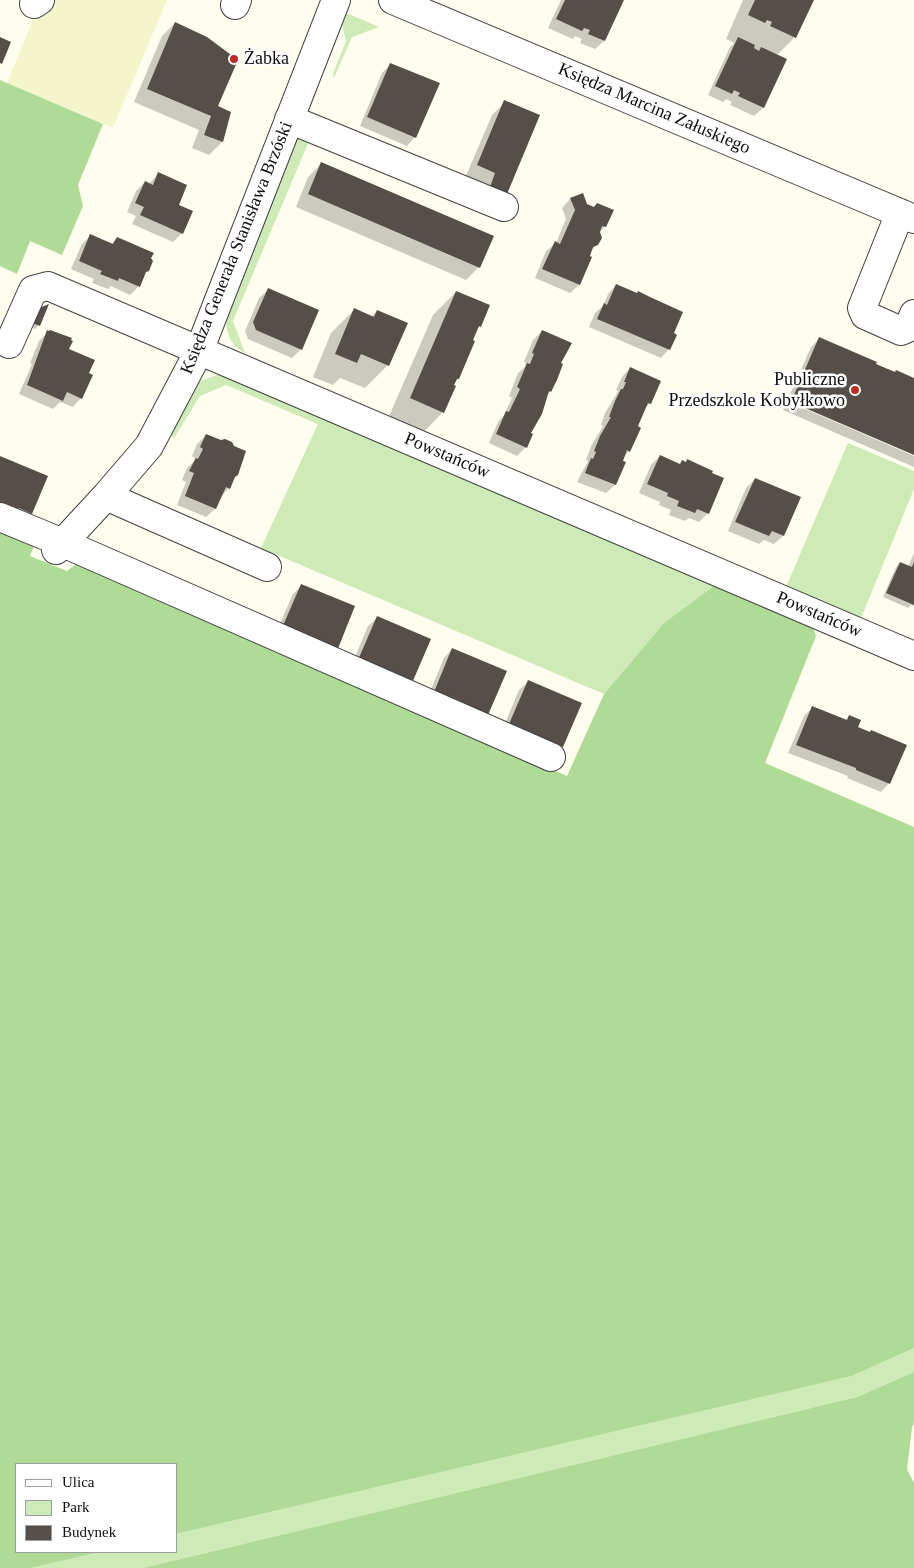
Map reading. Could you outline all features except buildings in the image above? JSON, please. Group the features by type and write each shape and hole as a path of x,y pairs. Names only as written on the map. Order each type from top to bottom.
{"street":[{"name":"Księdza Generała Stanisława Brzóski","path":"59,546 149,446 199,351 336,0"},
{"name":"Księdza Marcina Załuskiego","path":"393,0 907,216"},
{"path":"289,119 504,207"},
{"path":"907,216 862,308 865,315 902,331 908,328 914,314"},
{"name":"Powstańców","path":"10,344 33,290 48,286 914,656"},
{"path":"106,496 267,567"},
{"path":"0,517 59,546 551,757"}],"green space":[{"path":"49,0 167,0 113,128 7,83 35,15"},
{"path":"344,12 379,27 352,37 334,78 333,74 346,41 341,21"},
{"path":"0,80 103,124 78,185 83,206 62,255 30,241 17,274 0,266"},
{"path":"312,134 233,321 245,353 236,347 230,339 226,318 293,136"},
{"path":"221,374 719,582 664,623 604,694 261,548 318,424 226,385 200,396 174,438 168,434 192,386 199,381"},
{"path":"848,443 914,471 914,489 861,618 786,587"},
{"path":"0,531 34,546 30,556 67,571 76,564 567,776 604,694 664,623 719,582 811,621 816,636 765,763 914,827 914,1348 852,1376 178,1534 178,1463 15,1463 15,1553 96,1553 31,1568 0,1568"},
{"path":"914,1348 914,1372 857,1397 143,1568 31,1568 96,1553 178,1553 178,1534 852,1376"},
{"path":"914,1372 914,1423 907,1469 914,1483 914,1568 143,1568 857,1397"}],"place":[{"name":"Żabka","path":"234,59"},
{"name":"Publiczne Przedszkole Kobyłkowo","path":"855,390"}]}
